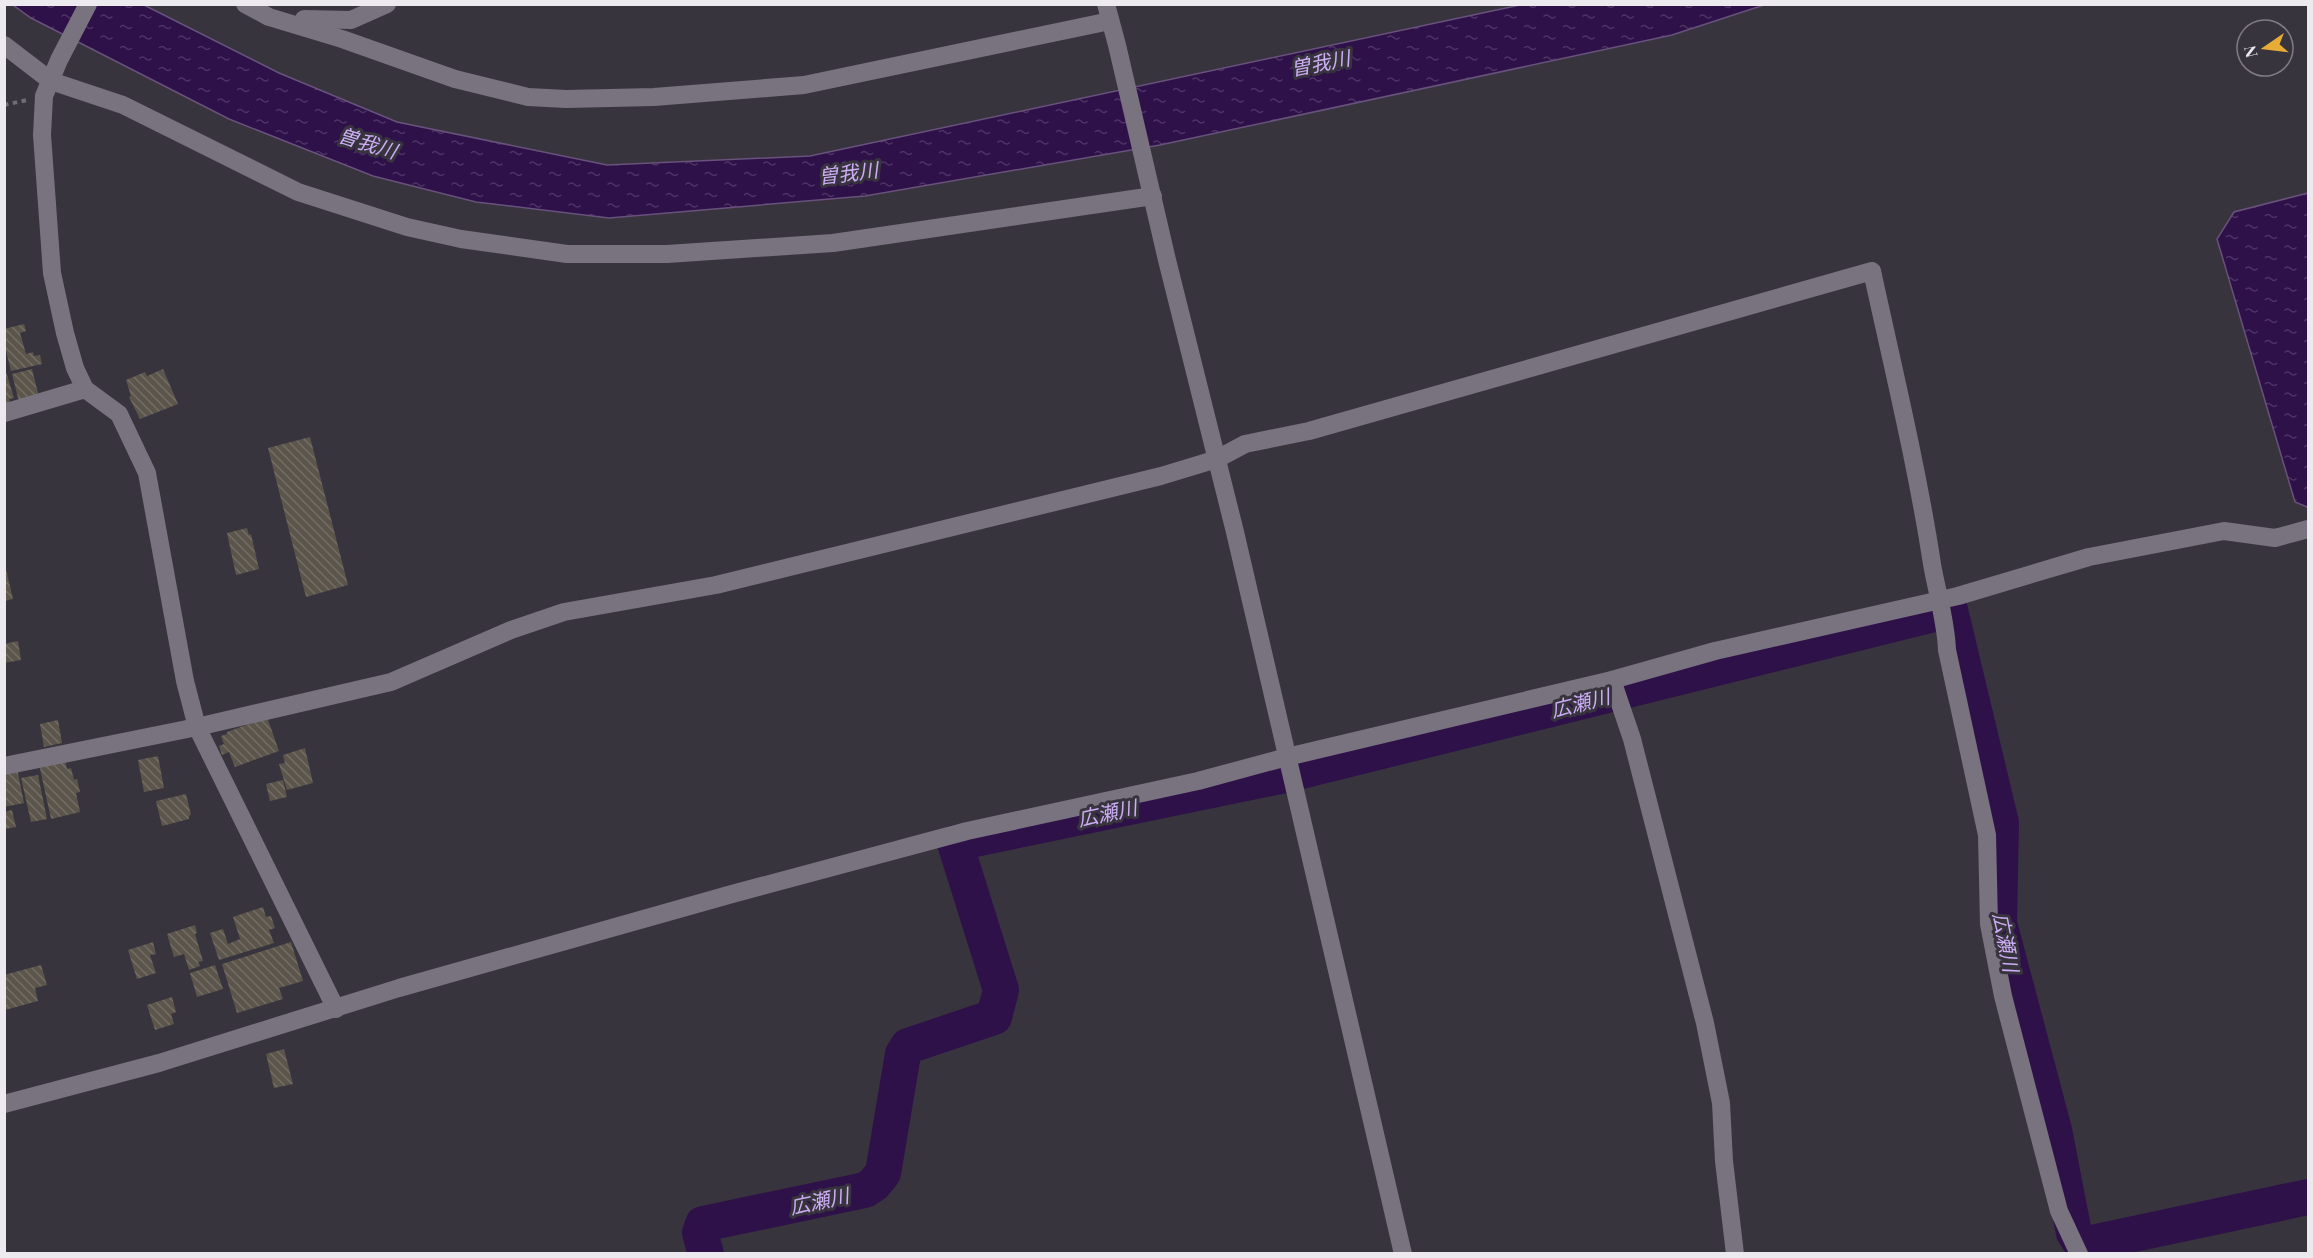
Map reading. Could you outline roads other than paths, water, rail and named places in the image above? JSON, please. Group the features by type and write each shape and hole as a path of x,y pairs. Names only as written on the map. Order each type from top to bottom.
{"street":[{"path":"88,4 59,60 44,96 42,135 52,273 64,333 75,368 85,389 119,414 147,473 185,681 197,727 336,1009"},
{"path":"245,4 269,17 342,39 455,79 528,97 566,99 654,97 804,85 1108,13 1217,459 1403,1254"},
{"path":"269,17 325,21 351,20 387,4"},
{"path":"4,45 51,81 123,105 298,192 406,227 460,239 567,254 667,254 833,243 1153,196"},
{"path":"4,766 197,727 390,682 511,630 564,612 716,585 1161,476 1217,459 1245,444 1309,431 1872,271 1926,522 1938,599 1946,632 1947,650 1987,835 1989,924 2003,996 2059,1212 2079,1254"},
{"path":"4,413 85,389"},
{"path":"4,1104 159,1063 399,988 967,831 1198,781 1287,757 1612,680 1715,651 1958,596 2089,557 2224,531 2275,537 2308,529"},
{"path":"1612,680 1632,739 1705,1023 1721,1103 1724,1161 1735,1254"}],"water":[{"name":"曽我川","path":"13,5 144,5 279,73 397,122 607,165 810,156 1520,5 1764,5 1672,35 1160,145 865,196 609,218 476,202 373,176 229,119 31,18"},
{"path":"2308,193 2307,507 2295,502 2217,239 2234,212"}],"waterway":[{"name":"広瀬川","path":"706,1254 700,1233 703,1224 865,1190 874,1184 883,1173 903,1054 908,1046 994,1017 1001,990 955,843 1285,775 1950,610 2001,823 1999,923 2054,1130 2074,1233 2082,1245 2308,1197"}]}
